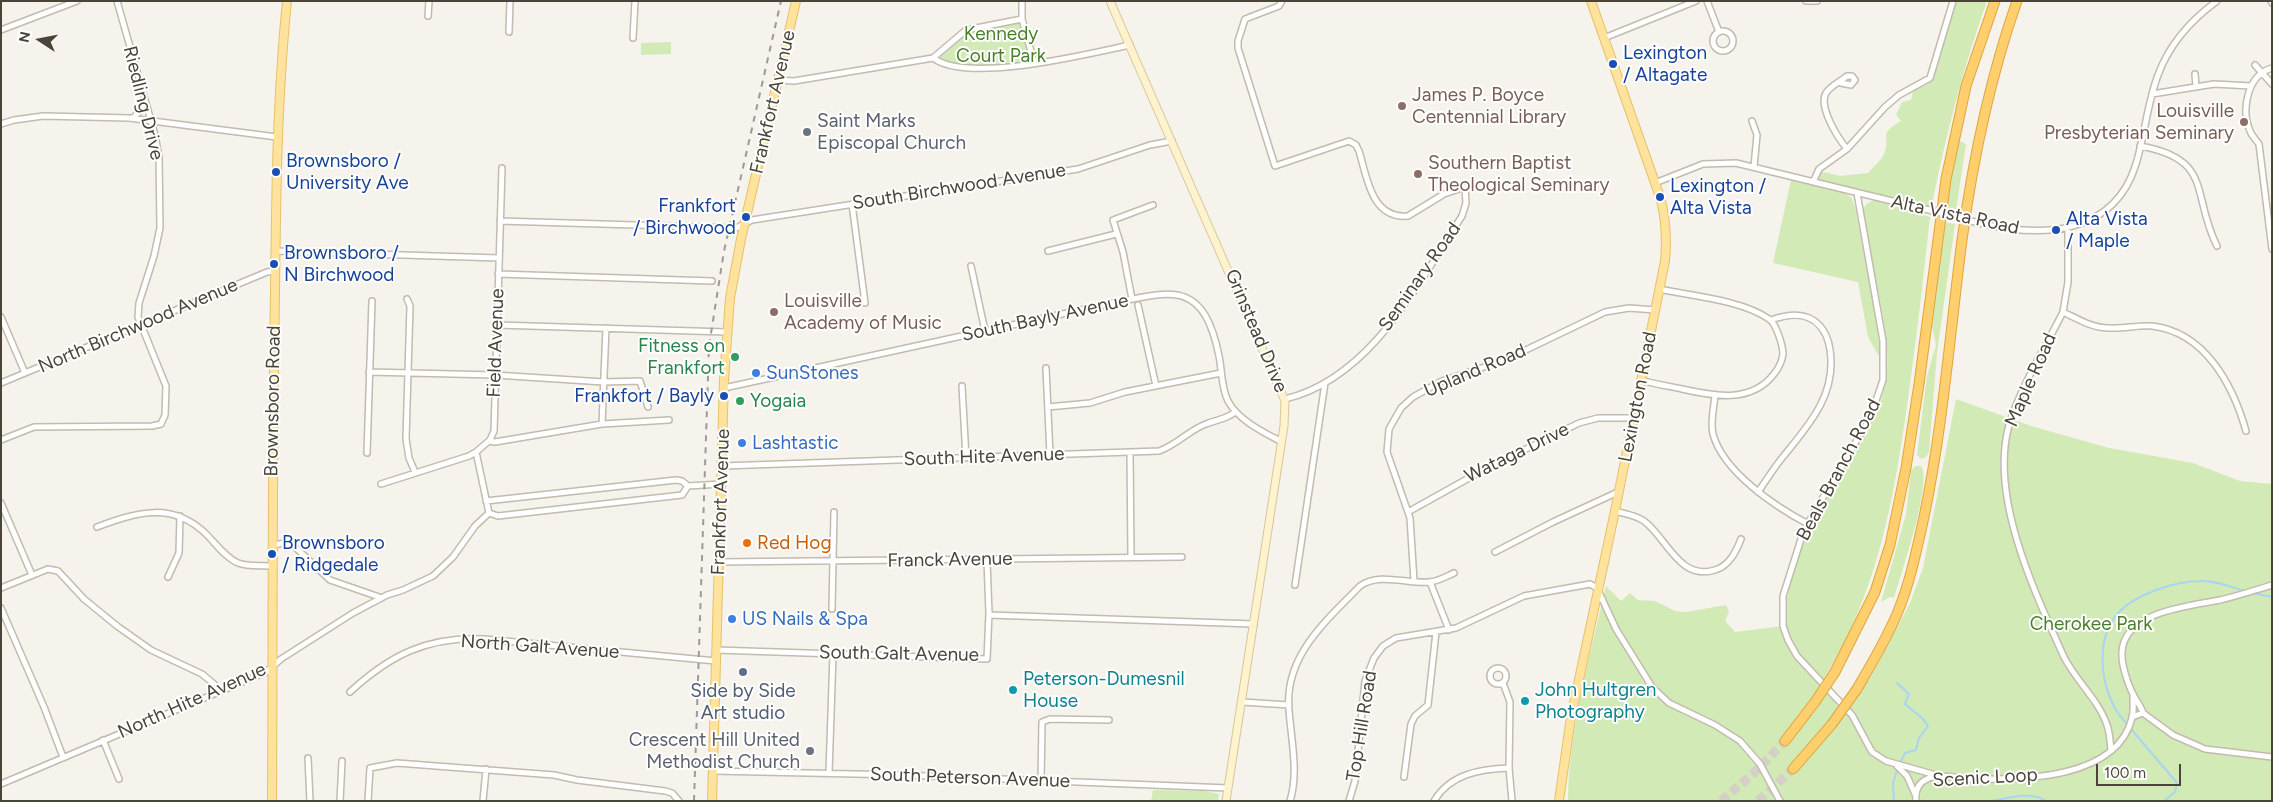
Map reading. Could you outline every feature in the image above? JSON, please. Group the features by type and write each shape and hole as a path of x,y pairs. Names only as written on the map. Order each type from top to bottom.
{"highway":[{"path":"1785,741 1815,702 1854,638 1875,592 1890,545 1906,468 1920,384 1946,180 1966,86 1995,1"},
{"path":"1793,769 1832,724 1857,689 1879,651 1899,610 1912,573 1932,473 1944,399 1972,172 1992,82 2017,1"}],"main road":[{"name":"Brownsboro Road","path":"272,801 274,271 277,137 287,1"},
{"name":"Frankfort Avenue","path":"712,801 726,332 732,284 796,1"},
{"name":"Lexington Road","path":"1559,801 1571,717 1615,511 1665,261 1666,236 1662,204 1591,1"}],"street":[{"path":"1,30 76,1"},
{"name":"Riedling Drive","path":"1,440 34,427 143,427 161,424 165,415 166,386 138,316 139,303 158,243 160,210 159,158 117,1"},
{"path":"428,16 429,1"},
{"path":"509,32 510,1"},
{"path":"633,38 635,1"},
{"path":"1022,1 1022,19 1034,62"},
{"name":"Grinstead Drive","path":"1110,1 1285,399 1286,412 1282,442 1226,801"},
{"name":"Seminary Road","path":"1282,1 1279,6 1245,19 1238,41 1238,48 1275,166 1349,141 1356,145 1359,151 1374,199 1387,212 1408,216 1444,194 1465,187 1466,203 1462,216 1405,304 1376,341 1346,369 1324,383 1297,396 1285,399"},
{"path":"1604,38 1696,1"},
{"path":"1707,1 1719,32"},
{"path":"1806,1 1817,1"},
{"path":"1813,182 1819,168 1847,149 1899,94 1930,78 1953,1"},
{"name":"Alta Vista Road","path":"1655,183 1695,167 1711,163 1736,163 1979,223 2028,231 2078,226 2095,217 2113,202 2131,177 2158,74 2172,46 2193,20 2217,1"},
{"path":"778,80 794,81 933,58 966,30 1022,19"},
{"path":"933,58 949,66 981,69 1034,62 1130,45"},
{"path":"2255,65 2261,74 2272,84"},
{"path":"2272,68 2261,74 2251,86 2248,93 2246,116 2250,132 2259,144 2272,249"},
{"path":"2195,74 2196,87"},
{"path":"1840,83 1827,91 1824,106 1837,135 1847,149"},
{"path":"2152,94 2214,84 2251,86"},
{"path":"133,118 140,111 144,101"},
{"path":"1,124 29,117 43,116 133,118 277,137"},
{"path":"1752,121 1756,135 1754,167"},
{"name":"South Birchwood Avenue","path":"745,225 752,220 1078,169 1172,141"},
{"path":"2140,146 2170,154 2184,162 2192,171 2199,186 2210,231 2217,246"},
{"name":"Field Avenue","path":"489,441 494,431 502,168"},
{"name":"Beals Branch Road","path":"1858,193 1883,341 1883,380 1870,418 1808,524 1787,580 1783,596 1782,614 1786,636 1803,663 1852,715 1872,752 1894,764 1943,777"},
{"path":"852,204 864,303"},
{"path":"1132,299 1123,252 1113,220 1153,204"},
{"path":"500,221 736,228 745,225"},
{"name":"Maple Road","path":"2068,228 2068,282 2063,312 2021,396 2009,427 2004,457 2006,496 2020,553 2065,660 2097,705 2107,724 2111,751"},
{"path":"1048,251 1116,234"},
{"path":"275,251 499,258"},
{"path":"971,266 985,331"},
{"name":"North Birchwood Avenue","path":"1,383 267,272 274,271"},
{"path":"498,274 712,281"},
{"path":"1641,380 1715,395 1739,395 1754,391 1770,380 1782,360 1783,349 1771,320 1748,308 1659,289"},
{"name":"South Bayly Avenue","path":"724,388 1132,299 1169,293 1186,297 1193,302 1207,320 1218,355 1225,395 1235,412"},
{"path":"408,299 410,306 406,439 408,458 415,472"},
{"path":"367,453 372,301"},
{"path":"1138,305 1156,386"},
{"name":"Upland Road","path":"1414,581 1412,528 1389,460 1386,442 1392,421 1406,403 1442,381 1505,360 1605,312 1624,308 1655,310"},
{"path":"2063,312 2100,327 2144,326 2161,328 2177,333 2192,342 2205,353 2226,381 2246,431"},
{"path":"1758,492 1773,469 1812,422 1826,393 1832,372 1830,347 1826,335 1819,324 1802,315 1789,315 1771,320"},
{"path":"1,317 25,373"},
{"path":"497,325 726,332"},
{"path":"602,424 606,328"},
{"path":"1046,368 1050,455"},
{"path":"369,372 640,382 648,408"},
{"path":"1048,407 1090,403 1119,394 1221,373"},
{"path":"1295,585 1324,383"},
{"path":"962,386 966,458"},
{"path":"1715,395 1712,428 1714,438 1728,461 1758,492 1775,505 1808,524"},
{"path":"1235,412 1282,442"},
{"name":"South Hite Avenue","path":"722,466 1130,452 1165,449 1204,424 1230,416 1235,412"},
{"name":"Wataga Drive","path":"1408,512 1485,469 1579,423 1598,418 1633,418"},
{"path":"381,484 470,456 489,441 495,442 530,437 602,424 669,420"},
{"path":"476,452 488,511 498,516 682,495 688,486"},
{"path":"1130,452 1131,557"},
{"path":"486,501 676,480 682,481 688,486 721,484"},
{"path":"1495,552 1553,522 1618,492"},
{"path":"1,503 32,575"},
{"name":"North Hite Avenue","path":"1,784 266,672 353,613 382,598 419,583 439,571 459,549 474,526 488,511"},
{"path":"1615,511 1644,521 1680,562 1695,571 1710,572 1722,567 1734,555 1741,539"},
{"path":"832,609 834,512"},
{"path":"97,527 135,514 167,513 194,522 236,562 246,565 272,566"},
{"path":"168,577 179,553 180,516"},
{"path":"272,545 286,543 294,546 330,580 382,598"},
{"name":"Franck Avenue","path":"719,562 1182,557"},
{"path":"987,560 989,615 1254,624"},
{"path":"1,588 48,569 61,572 84,599 117,626 151,650 202,674 219,691"},
{"path":"1290,801 1294,784 1294,771 1288,705 1290,688 1305,645 1316,631 1360,586 1367,582 1377,580 1430,582 1454,573"},
{"path":"1430,582 1449,630"},
{"name":"Top Hill Road","path":"1350,801 1355,781 1365,681 1374,658 1380,649 1392,640 1449,630 1524,596 1590,584 1595,585 1598,592"},
{"path":"2272,585 2235,596 2157,614 2135,628 2125,641 2122,654 2133,695 2143,713 2172,735 2205,749 2272,757"},
{"path":"1598,592 1630,653 1652,687 1669,703 1715,725 1740,740 1760,764 1780,801"},
{"path":"1,608 44,707 63,757"},
{"name":"South Galt Avenue","path":"716,650 987,659 989,615"},
{"path":"1404,777 1412,724 1415,716 1428,705 1436,632"},
{"name":"North Galt Avenue","path":"350,692 383,666 420,645 464,639 484,639 716,661"},
{"path":"829,773 833,654"},
{"path":"1504,682 1510,702 1509,768 1512,801"},
{"name":"Scenic Loop","path":"1915,797 1917,788 1924,780 1932,777 2017,778 2068,772 2100,760 2111,751 2126,732 2132,717 2133,695"},
{"path":"1242,702 1288,705"},
{"path":"2132,717 2143,713"},
{"path":"1041,781 1042,722 1050,719 1109,720"},
{"path":"104,740 119,779"},
{"path":"308,758 310,801"},
{"path":"340,801 342,761"},
{"path":"368,801 370,768 397,763 554,775 577,780 669,792 677,798"},
{"name":"Beals Branch Road","path":"1894,764 1907,776 1915,797"},
{"path":"1434,801 1445,787 1467,774 1481,770 1509,768"},
{"path":"483,801 486,769"},
{"name":"South Peterson Avenue","path":"713,771 829,773 1228,788"}],"green space":[{"path":"1956,1 1987,1 1970,51 1956,102 1932,204 1928,207 1819,180 1820,171 1840,176 1868,173 1881,159 1886,148 1887,133 1901,121 1896,115 1902,102 1911,100 1913,91 1925,86 1934,78"},
{"name":"Kennedy Court Park","path":"1022,19 1034,62 984,68 960,66 935,59 970,29"},
{"path":"671,42 671,54 641,55 641,43"},
{"path":"1958,140 1966,144 1956,210 1948,212 1945,210"},
{"path":"1791,180 1842,192 1851,197 1855,207 1875,313 1881,360 1868,337 1858,282 1773,263"},
{"name":"Cherokee Park","path":"1876,200 1930,217 1913,359 1896,478 1889,513 1870,581 1842,648 1823,680 1815,673 1841,711 1870,679 1910,603 1923,568 1956,399 2031,426 2109,448 2193,463 2240,481 2272,484 2272,801 1568,801 1569,774 1576,719 1606,586 1621,601 1630,593 1638,600 1655,601 1675,611 1686,612 1726,605 1729,611 1725,621 1735,632 1783,626 1785,628 1789,589 1803,541 1819,510 1866,434 1883,394 1887,373 1886,341 1863,211 1868,203"},
{"path":"1943,222 1955,224 1937,353 1929,452 1926,457 1921,459 1917,455 1927,376 1936,345 1932,326"},
{"path":"1915,466 1921,466 1924,475 1923,490 1914,530 1894,598 1890,597 1881,602 1906,514 1911,471"},
{"path":"1153,790 1205,791 1219,794 1218,801 1151,801"}],"waterway":[{"path":"2164,801 2175,792 2177,783 2120,716 2108,691 2104,677 2103,649 2111,623 2119,612 2135,600 2146,594 2180,583 2206,581 2245,591"},
{"path":"2252,593 2272,597"},
{"path":"1897,683 1909,694 1905,704 1923,719 1928,726 1919,738 1916,750 1905,753 1900,763"},
{"path":"1894,801 1893,783 1898,767"},
{"path":"1992,801 2026,796 2033,796 2046,801"}],"tunnel":[{"path":"1721,801 1754,773 1785,741"},
{"path":"1758,801 1793,769"}],"railway":[{"path":"694,801 709,346 724,251 781,1"}],"place":[{"name":"Lexington / Altagate","path":"1613,64"},
{"name":"James P. Boyce Centennial Library","path":"1402,106"},
{"name":"Louisville Presbyterian Seminary","path":"2244,122"},
{"name":"Saint Marks Episcopal Church","path":"807,132"},
{"name":"Brownsboro / University Ave","path":"276,172"},
{"name":"Southern Baptist Theological Seminary","path":"1418,174"},
{"name":"Lexington / Alta Vista","path":"1660,197"},
{"name":"Frankfort / Birchwood","path":"746,217"},
{"name":"Alta Vista / Maple","path":"2056,230"},
{"name":"Brownsboro / N Birchwood","path":"274,264"},
{"name":"Louisville Academy of Music","path":"774,312"},
{"name":"Fitness on Frankfort","path":"735,357"},
{"name":"SunStones","path":"756,373"},
{"name":"Frankfort / Bayly","path":"724,396"},
{"name":"Yogaia","path":"740,401"},
{"name":"Lashtastic","path":"742,443"},
{"name":"Red Hog","path":"747,543"},
{"name":"Brownsboro / Ridgedale","path":"272,554"},
{"name":"US Nails & Spa","path":"732,619"},
{"name":"Side by Side Art studio","path":"743,672"},
{"name":"Peterson-Dumesnil House","path":"1013,690"},
{"name":"John Hultgren Photography","path":"1525,701"},
{"name":"Crescent Hill United Methodist Church","path":"810,751"}]}
